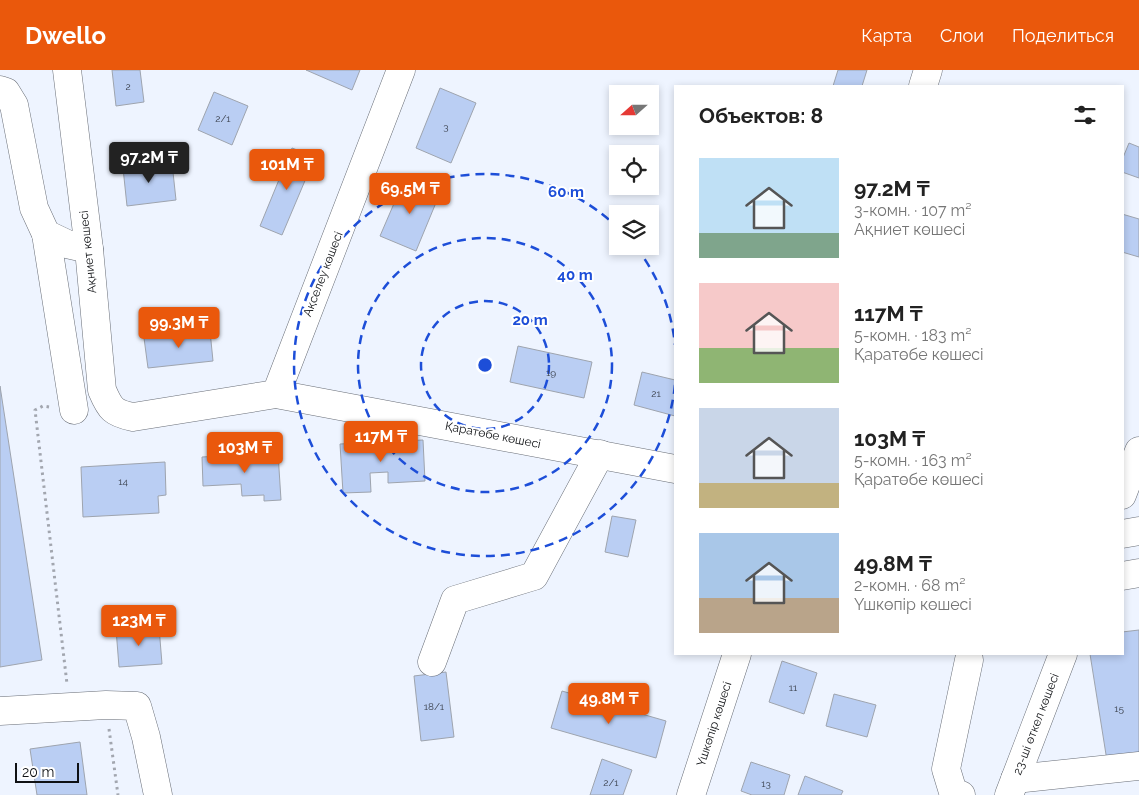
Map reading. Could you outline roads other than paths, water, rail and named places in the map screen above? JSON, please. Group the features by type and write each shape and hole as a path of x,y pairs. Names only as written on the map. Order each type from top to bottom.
{"street":[{"name":"Ақниет көшесі","path":"67,70 102,390 109,406 118,414 133,417"},
{"name":"Ақселеу көшесі","path":"276,394 401,70"},
{"path":"923,85 928,70"},
{"path":"0,90 6,92 14,105 34,208 46,234 74,410"},
{"path":"46,234 67,244 88,249"},
{"name":"Қаратөбе көшесі","path":"133,417 276,394 674,469"},
{"path":"1124,489 1139,451"},
{"path":"432,662 455,600 534,576 600,454"},
{"path":"1124,534 1139,532"},
{"path":"1124,576 1139,573"},
{"name":"Үшкөпір көшесі","path":"691,795 737,655"},
{"name":"23-ші өткел көшесі","path":"1012,787 1063,655"},
{"path":"961,795 953,792 946,769 969,660"},
{"path":"0,711 106,705 137,706 146,737 158,795"},
{"path":"1012,787 1079,784 1139,766"}]}
